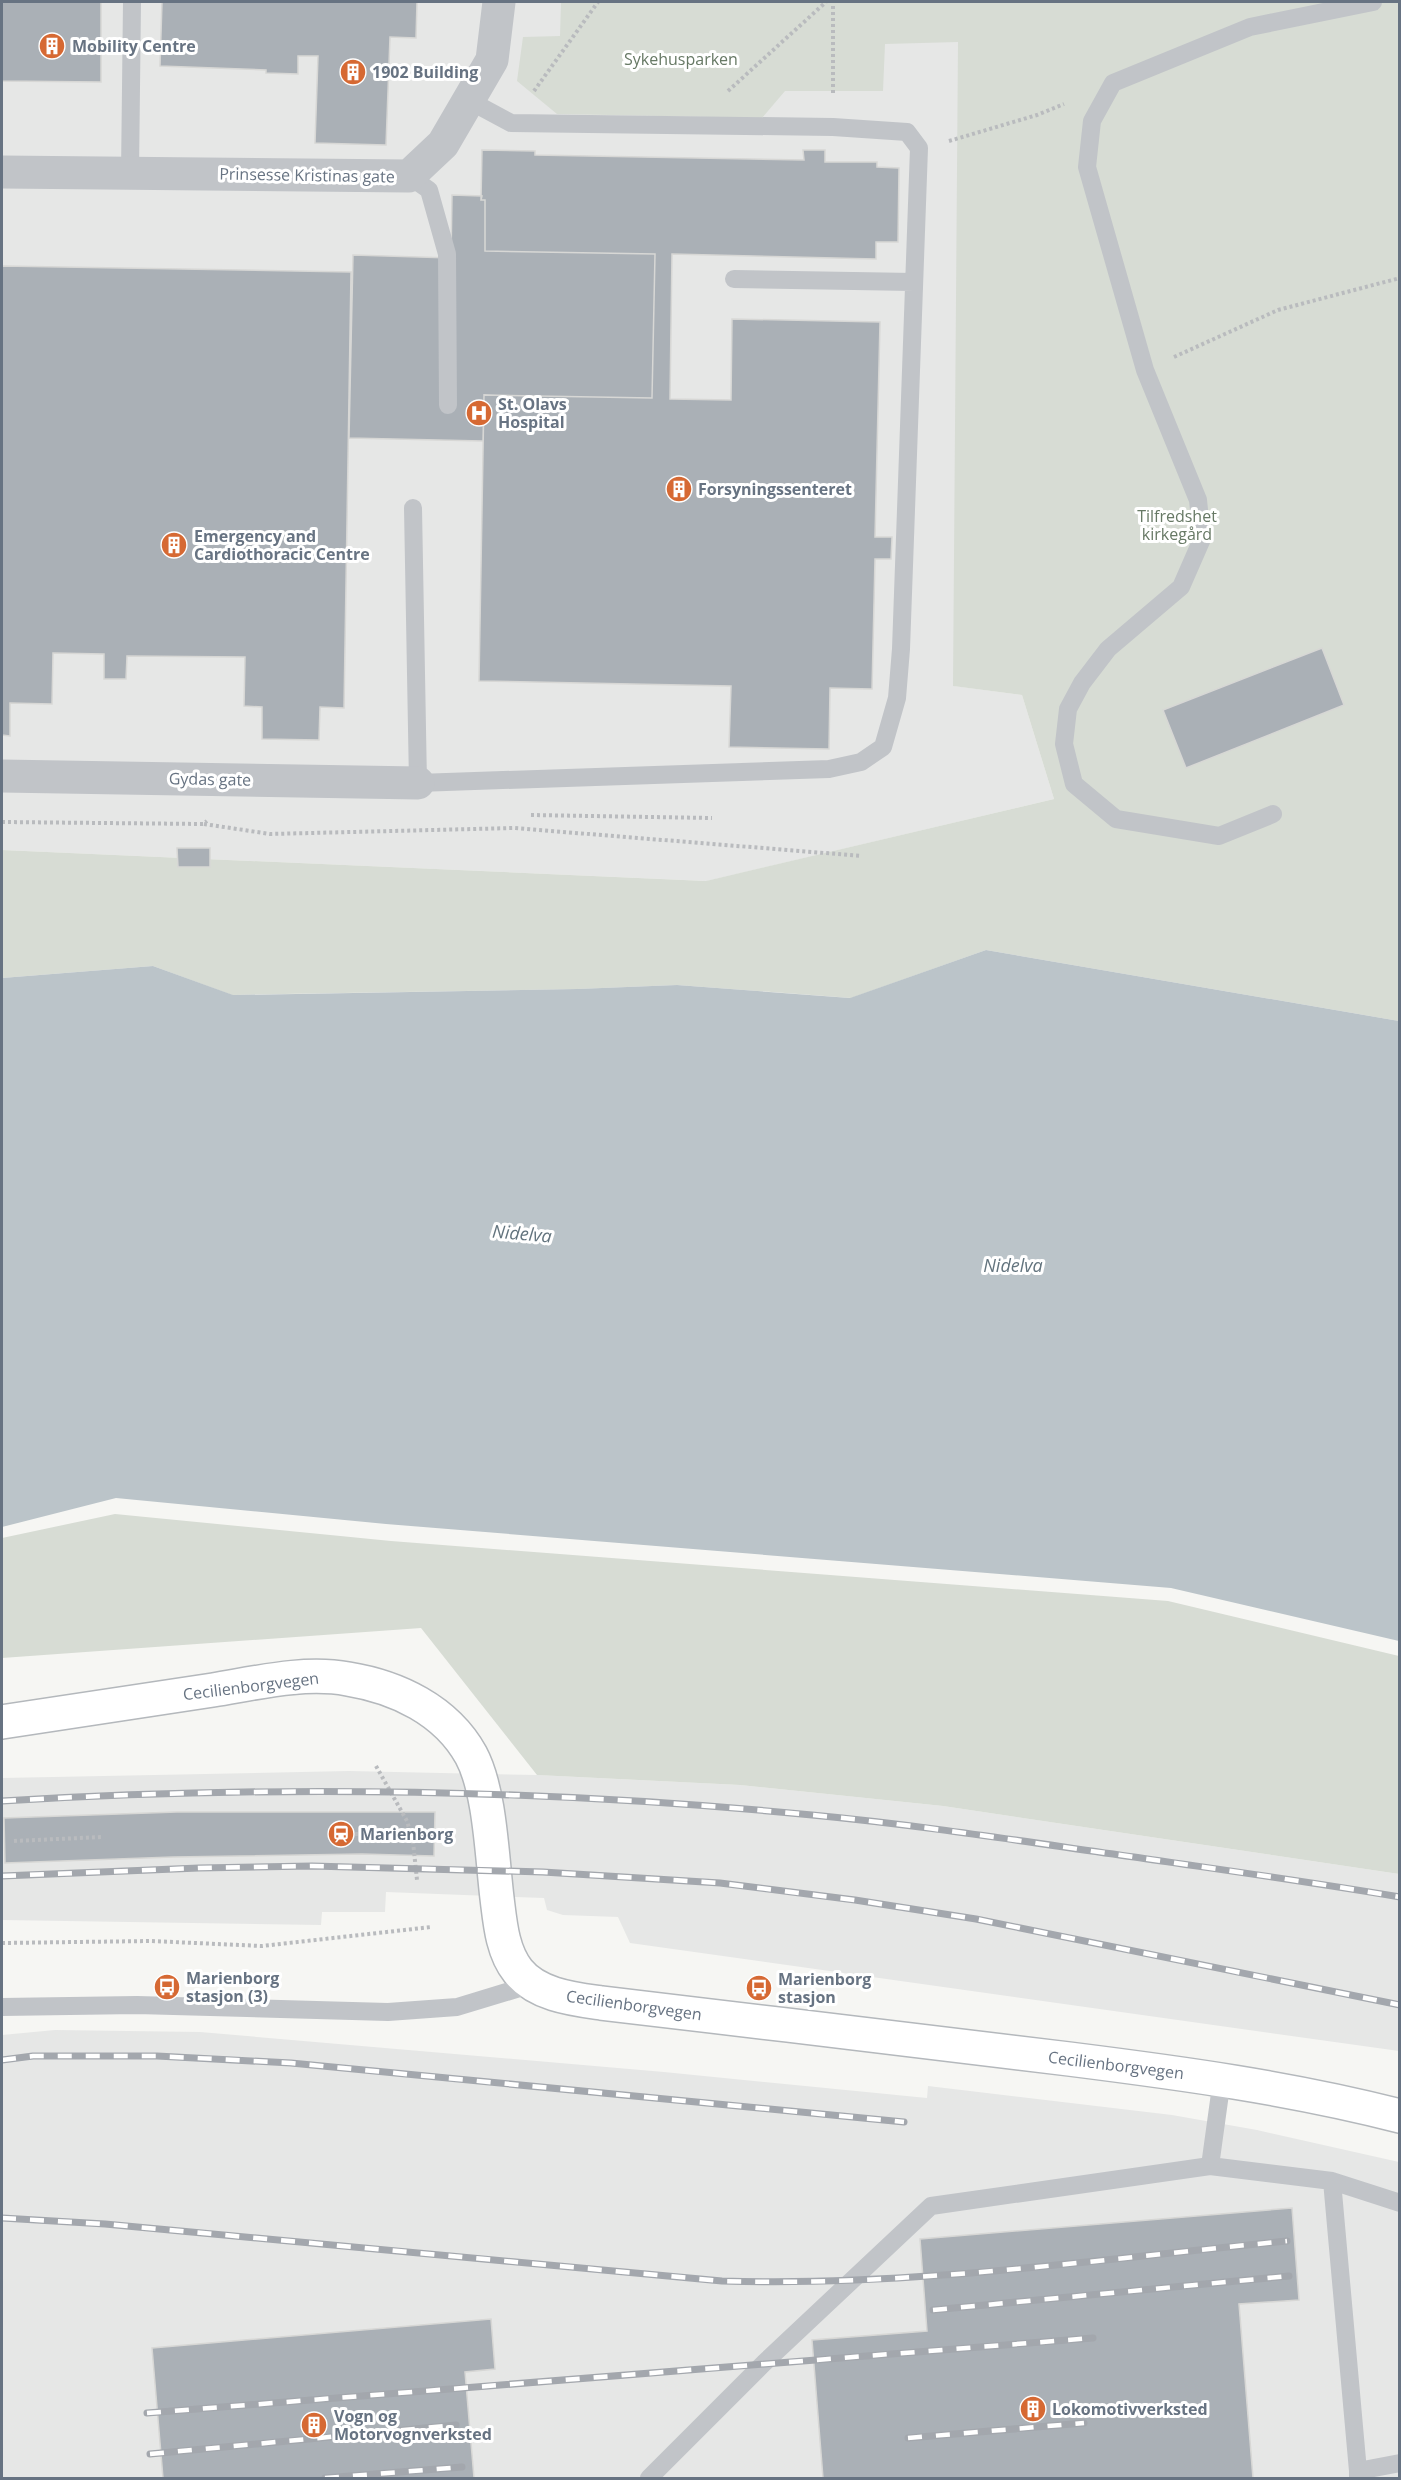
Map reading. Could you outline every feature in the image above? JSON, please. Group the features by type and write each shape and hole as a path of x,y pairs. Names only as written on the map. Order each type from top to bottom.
{"street":[{"name":"Prinsesse Kristinas gate","path":"2,172 409,176 443,144 492,60 499,2"},
{"name":"Gydas gate","path":"2,776 418,783"},
{"name":"Cecilienborgvegen","path":"2,1722 287,1678 346,1678 373,1684 423,1705 443,1720 471,1755 480,1777 503,1934 508,1952 518,1971 533,1984 549,1992 572,1999 601,2003 1222,2079 1351,2103 1400,2116"}],"lane":[{"path":"130,173 132,2"},
{"path":"1273,814 1219,836 1116,819 1074,784 1064,744 1068,709 1082,682 1108,649 1181,588 1202,539 1198,500 1145,370 1087,167 1092,121 1113,83 1250,27 1373,2"},
{"path":"413,508 418,783 829,769 861,762 884,747 897,698 901,649 919,148 907,132 833,127 511,123 470,101"},
{"path":"409,176 429,190 447,254 448,405"},
{"path":"734,279 914,282"},
{"path":"2,2007 137,2005 388,2012 457,2007 533,1984"},
{"path":"1210,2166 1222,2079"},
{"path":"650,2478 764,2363 931,2206 1210,2166 1332,2181 1400,2203"},
{"path":"1332,2181 1358,2475 1400,2463"}],"path":[{"path":"511,123 598,2"},
{"path":"708,126 725,94 826,2"},
{"path":"833,2 833,127"},
{"path":"919,148 1036,116 1113,83"},
{"path":"1145,370 1278,310 1400,278"},
{"path":"203,824 270,834 514,828 862,856"},
{"path":"376,1766 396,1798 411,1836 417,1880"},
{"path":"331,1833 411,1836"},
{"path":"14,1841 102,1837"},
{"path":"2,1942 151,1941 262,1946 431,1927"}],"shaded area":[{"name":"St. Olavs Hospital","path":"2,2 960,2 954,686 1022,695 1054,799 707,881 2,850"},
{"path":"349,1771 537,1775 740,1785 943,1806 1399,1874 1399,2051 630,1943 618,1917 563,1915 547,1910 544,1898 386,1892 385,1912 322,1912 321,1925 2,1920 2,1778"},
{"path":"55,2030 200,2032 664,2072 927,2098 928,2086 1172,2115 1257,2130 1399,2162 1399,2478 2,2478 2,2035"}],"green space":[{"name":"Tilfredshet kirkegård","path":"561,2 1399,2 1399,1021 986,950 851,998 677,985 232,995 153,966 2,978 2,850 706,881 1054,799 1022,695 953,686 958,42 885,44 883,91 785,91 762,118 557,114 517,81 523,37 560,36"},
{"path":"115,1514 391,1541 1168,1601 1399,1656 1399,1874 943,1806 740,1785 537,1775 421,1628 2,1658 2,1538"}],"water":[{"name":"Nidelva","path":"986,950 1399,1021 1399,1641 1171,1588 386,1524 116,1498 2,1527 2,978 153,966 233,995 677,985 850,998"}],"building":[{"name":"Mobility Centre","path":"2,2 101,2 101,82 2,81"},
{"name":"1902 Building","path":"162,2 417,2 416,38 390,37 386,145 315,143 318,56 298,56 298,74 266,73 266,70 160,66"},
{"name":"Forsyningssenteret","path":"482,150 535,151 535,155 804,160 803,150 825,150 825,162 877,162 877,167 899,168 898,242 876,242 876,259 672,254 670,399 731,400 732,319 880,322 875,537 892,537 891,559 875,559 872,689 830,688 829,749 729,747 731,686 479,681 484,395 652,398 655,254 485,251 485,200 481,200"},
{"path":"452,195 482,196 481,200 485,200 485,251 655,254 652,398 484,395 483,441 349,438 353,255 451,258"},
{"name":"Emergency and Cardiothoracic Centre","path":"2,266 351,272 344,708 320,707 319,740 262,739 262,707 244,706 245,657 127,656 126,679 104,679 104,654 53,653 52,704 10,703 10,736 2,735"},
{"path":"1322,648 1344,705 1186,768 1163,710"},
{"path":"177,848 210,848 210,867 178,867"},
{"path":"177,1812 435,1812 434,1856 362,1854 173,1857 5,1863 4,1818"},
{"name":"Lokomotivverksted","path":"1292,2208 1299,2300 1239,2304 1253,2478 823,2478 812,2340 927,2331 920,2239"},
{"name":"Vogn og Motorvognverksted","path":"491,2319 495,2369 465,2372 474,2478 163,2478 152,2348"}],"railway":[{"path":"2,1801 204,1793 407,1792 711,1806 933,1829 1400,1897"},
{"path":"2,1876 312,1866 543,1872 720,1883 855,1900 976,1919 1400,2005"},
{"path":"2,2060 33,2056 157,2056 291,2063 904,2122"},
{"path":"2,2218 105,2224 722,2281 792,2282 934,2276 1287,2241"},
{"path":"933,2310 1289,2276"},
{"path":"147,2413 1093,2338"},
{"path":"908,2438 1084,2423"},
{"path":"150,2454 456,2425"},
{"path":"325,2478 462,2467"}],"place":[{"name":"Mobility Centre","path":"52,46"},
{"name":"1902 Building","path":"353,72"},
{"name":"St. Olavs Hospital","path":"479,413"},
{"name":"Forsyningssenteret","path":"679,489"},
{"name":"Emergency and Cardiothoracic Centre","path":"174,545"},
{"name":"Marienborg","path":"341,1834"},
{"name":"Marienborg stasjon (3)","path":"167,1987"},
{"name":"Marienborg stasjon","path":"759,1988"},
{"name":"Lokomotivverksted","path":"1033,2409"},
{"name":"Vogn og Motorvognverksted","path":"314,2425"}],"park label":[{"name":"Sykehusparken","path":"681,59"}]}
